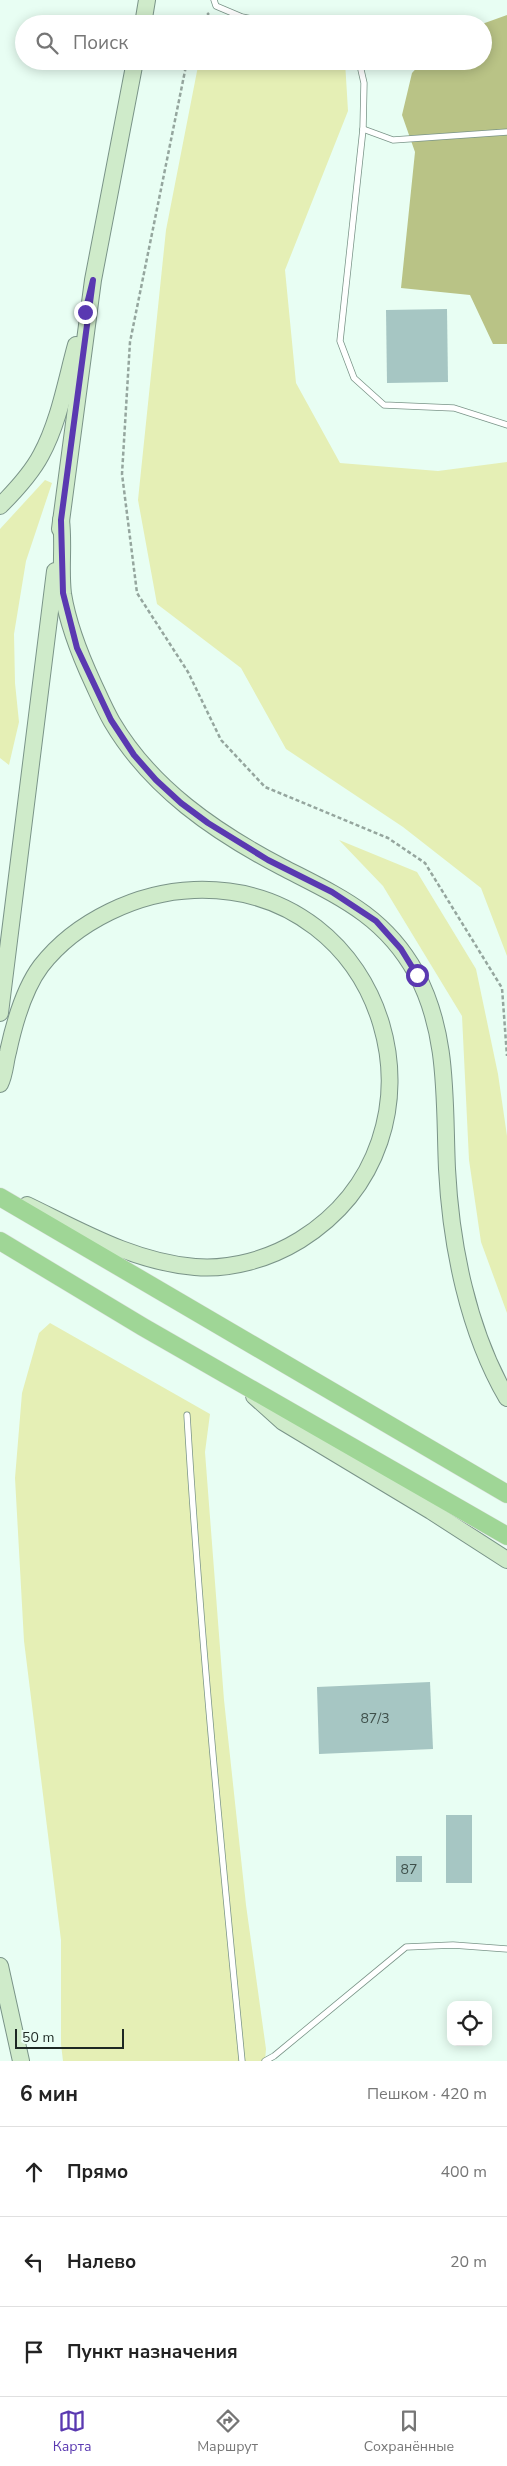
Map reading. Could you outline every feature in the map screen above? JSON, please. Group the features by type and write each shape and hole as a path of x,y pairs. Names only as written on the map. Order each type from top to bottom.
{"main road":[{"path":"144,15 147,0"},
{"path":"0,1013 61,520 93,280 133,70"},
{"path":"0,506 17,488 41,455 56,417 93,280"},
{"path":"61,520 63,593 77,648 111,720 134,755 181,803 208,823 268,860 332,892 376,921 401,949 420,981 438,1028 444,1065 447,1172 461,1267 468,1298 485,1350 507,1398"},
{"path":"0,1084 24,996 42,966 67,941 92,922 120,907 146,897 179,890 233,892 262,900 296,914 328,937 363,980 376,1006 387,1039 390,1073 388,1104 382,1132 372,1161 359,1185 340,1209 317,1229 289,1246 257,1260 238,1265 196,1268 149,1259 120,1250 27,1204 0,1196"},
{"path":"0,1196 507,1494"},
{"path":"0,1241 143,1327 507,1536"},
{"path":"237,1381 283,1422 431,1511 507,1560"},
{"path":"1,1967 21,2061"}],"lane":[{"path":"215,3 238,15"},
{"path":"361,70 364,83 363,129 340,341 354,378 384,405 454,408 507,425"},
{"path":"363,129 393,140 507,132"},
{"path":"187,1415 194,1542 210,1737 242,2061"},
{"path":"265,2061 274,2056 406,1947 453,1945 507,1949"}],"path":[{"path":"205,15 215,3"},
{"path":"185,70 130,342 122,474 137,593 188,672 221,740 265,787 388,838 425,863 502,988 507,1056"}],"green space":[{"path":"507,15 507,344 493,344 470,295 401,288 415,152 402,115 412,73 415,70 492,70 492,20"},
{"path":"197,70 346,70 348,111 285,270 296,383 340,463 438,471 507,462 507,956 481,888 403,827 286,749 241,668 157,604 138,500 166,230"},
{"path":"45,480 52,483 26,561 14,634 15,683 19,722 9,765 0,758 0,529"},
{"path":"339,840 417,872 476,969 498,1074 507,1136 507,1313 481,1242 469,1160 462,1016 383,886"},
{"path":"50,1323 210,1414 205,1452 224,1700 246,1905 266,2049 265,2061 63,2061 61,2044 61,1940 24,1641 15,1478 22,1393 39,1333"}],"building":[{"path":"447,309 448,382 387,383 386,310"},
{"path":"430,1682 433,1749 319,1754 317,1687"},
{"path":"446,1815 472,1815 472,1883 446,1883"},
{"path":"396,1856 422,1856 422,1882 396,1882"}],"route":[{"path":"85,312 93,280 61,520 63,535 63,593 77,648 111,720 134,755 156,780 181,803 208,823 268,860 332,892 376,921 388,932 401,949 417,975"}]}
